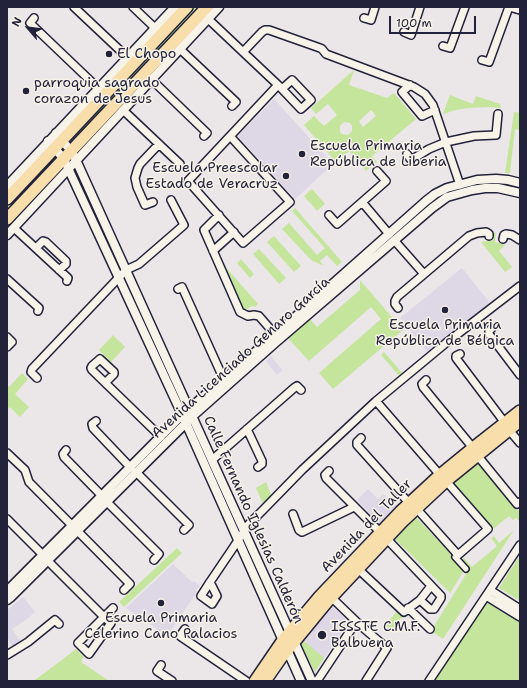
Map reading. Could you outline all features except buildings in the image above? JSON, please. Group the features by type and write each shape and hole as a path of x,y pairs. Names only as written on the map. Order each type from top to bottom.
{"main road":[{"path":"7,199 55,141 187,7"},
{"path":"513,7 520,9"},
{"path":"10,223 206,13"},
{"name":"Avenida del Taller","path":"255,681 289,641 331,597 355,566 383,535 443,478 507,426 520,411"},
{"name":"Avenida del Taller","path":"507,426 520,421"},
{"name":"Avenida del Taller","path":"265,681 289,641 320,596 355,566"}],"street":[{"path":"74,7 127,57"},
{"path":"133,7 155,28"},
{"path":"7,186 55,141 98,88 175,7"},
{"path":"70,159 123,110 180,49 206,13 219,7"},
{"path":"364,18 371,20 375,7"},
{"path":"404,32 411,35 420,7"},
{"path":"443,46 450,48 465,7"},
{"path":"482,60 488,62 509,7"},
{"path":"206,13 243,52 280,87 230,136 188,181 243,243 290,202 230,136"},
{"path":"34,18 30,23 98,88"},
{"path":"243,52 265,30 272,31 320,48 326,54 418,89 428,97 433,104 460,185"},
{"path":"180,49 236,102 232,106"},
{"path":"151,79 207,133 204,136"},
{"path":"410,85 402,92 422,116 435,110"},
{"path":"123,110 180,164 177,168"},
{"path":"407,154 411,160 429,149 446,142 474,136 496,134 498,114"},
{"name":"Calle Fernando Iglesias Calderón","path":"55,141 70,159 126,270 244,531 289,641 301,681"},
{"path":"153,202 145,205 137,187 135,178 140,164 159,144"},
{"name":"Calle Fernando Iglesias Calderón","path":"70,159 119,278 238,540 289,641 312,681"},
{"path":"329,216 337,224 386,181 377,171"},
{"name":"Avenida Licenciado Genaro García","path":"392,237 426,201 446,188 487,179 508,180 520,183"},
{"path":"506,189 508,180"},
{"name":"Avenida Licenciado Genaro García","path":"133,470 182,415 191,413 367,258 392,237 447,197 485,188 506,189 520,193"},
{"path":"37,378 31,372 32,369 126,270 139,264 184,225 171,200"},
{"path":"426,201 432,208"},
{"path":"362,202 424,274"},
{"path":"219,215 204,230 240,312 248,316 259,316 277,337"},
{"path":"7,235 10,223 68,278 67,280"},
{"path":"213,251 234,232"},
{"path":"398,308 395,304 396,299 469,236 486,232 489,236"},
{"path":"503,239 504,235 506,234 512,235 520,240"},
{"path":"36,248 43,241 46,242 66,261 66,264 59,270"},
{"path":"7,279 39,308 38,311"},
{"path":"210,582 248,525 302,470 376,401 446,343 520,286"},
{"path":"178,289 182,287 224,380"},
{"path":"492,328 489,331 489,334 520,375"},
{"path":"7,337 12,342 7,347"},
{"path":"460,354 456,356 456,358 520,443"},
{"name":"Avenida Licenciado Genaro García","path":"7,600 19,584 74,528 133,470 186,423 191,413 224,380 254,358"},
{"path":"426,380 422,384 423,387 517,504 520,502"},
{"path":"106,382 161,437"},
{"path":"212,460 294,388 297,386 302,390"},
{"path":"376,401 488,529 455,557 466,569"},
{"path":"96,421 92,424 93,428 189,525 184,530"},
{"path":"247,429 262,461 262,464 258,467"},
{"path":"361,438 357,442 357,445 458,555"},
{"path":"66,450 63,454 64,457 160,554 154,560"},
{"path":"7,453 25,470 29,482 130,584 124,590"},
{"path":"329,471 325,475 326,478 401,553 441,596 434,609 430,609 420,600"},
{"path":"293,514 302,532 354,507"},
{"path":"7,519 45,558 104,617 112,624 89,654 78,643 104,617 113,608"},
{"path":"429,681 520,545"},
{"path":"355,566 404,612 420,600 431,586"},
{"name":"Avenida Licenciado Genaro García","path":"7,590 19,584"},
{"path":"488,593 520,609"},
{"path":"488,593 520,617"},
{"path":"331,597 356,622 387,648 366,681"},
{"path":"408,608 430,629"},
{"path":"8,652 37,636 55,620 59,624"},
{"path":"317,681 356,622"},
{"path":"185,629 180,636 246,681"},
{"path":"162,665 157,671 172,681"}],"shaded area":[{"path":"274,99 333,164 295,199 238,136"},
{"name":"Escuela Primaria República de Bélgica","path":"462,268 490,303 428,353 400,318"},
{"path":"271,356 282,370 277,375 266,361"},
{"path":"368,489 378,499 384,494 398,508 381,525 357,500"},
{"name":"Escuela Primaria Celerino Cano Palacios","path":"173,564 192,582 194,581 200,586 195,590 197,592 167,636 126,608"},
{"path":"23,597 35,612 12,629 20,641 12,646 7,637 7,610"},
{"name":"ISSSTE C.M.F. Balbuena","path":"329,604 349,621 315,672 299,642"}],"green space":[{"path":"194,7 201,7 79,136 79,132"},
{"path":"354,70 349,85 387,98 394,93 416,119 372,156 377,162 366,171 349,151 336,162 304,125 314,116 324,126 337,115 328,104 316,114 311,108","holes":["371,110 376,116 363,127 359,121","344,122 350,123 352,126 352,131 348,135 340,132 340,126"]},
{"path":"450,95 473,104 476,96 500,104 501,108 468,108 443,114"},
{"path":"514,112 520,113 520,130 515,129 510,173 505,173"},
{"path":"54,155 57,156 57,158 7,211 7,204"},
{"path":"312,189 325,204 317,211 304,196"},
{"path":"295,208 342,262 337,266 327,255 320,261 323,265 311,260 282,229 289,223 317,255 325,248 292,211"},
{"path":"493,232 496,233 495,242 505,245 499,251 512,267 505,272 481,242 492,241"},
{"path":"274,236 301,266 294,272 267,242"},
{"path":"259,249 286,278 279,284 253,254"},
{"path":"241,259 254,274 250,278 237,263"},
{"path":"223,264 258,304 255,307 252,306 245,310 243,309"},
{"path":"360,280 403,330 333,389 319,373 381,319 371,307 309,361 286,336 308,317 317,327 360,290"},
{"path":"113,335 125,347 111,362 99,350"},
{"path":"384,352 403,374 400,377 381,355"},
{"path":"22,373 28,379 15,394 29,407 20,417 10,407 7,410 7,385 9,387"},
{"path":"475,457 518,511 520,510 520,522 516,518 513,520 509,516 493,529 449,479"},
{"path":"266,482 272,497 264,506 256,488"},
{"path":"413,514 465,569 450,593 391,535"},
{"path":"514,530 443,639 431,631 468,571 460,561 464,558 472,567 497,546 491,538 494,536 499,543"},
{"path":"177,548 182,553 124,607 119,602"},
{"path":"520,555 520,601 499,588"},
{"path":"485,601 520,623 520,681 430,681"},
{"path":"397,611 403,616 391,630 385,625"},
{"path":"302,639 324,658 315,672 299,642"},
{"path":"76,649 84,657 81,662 109,681 33,681 46,672"}],"place":[{"name":"El Chopo","path":"109,54"},
{"name":"parroquia sagrado corazon de Jesus","path":"26,91"},
{"name":"Escuela Primaria República de Liberia","path":"302,154"},
{"name":"Escuela Preescolar Estado de Veracruz","path":"286,176"},
{"name":"Escuela Primaria República de Bélgica","path":"445,310"},
{"name":"Escuela Primaria Celerino Cano Palacios","path":"161,603"},
{"name":"ISSSTE C.M.F. Balbuena","path":"322,635"}]}
